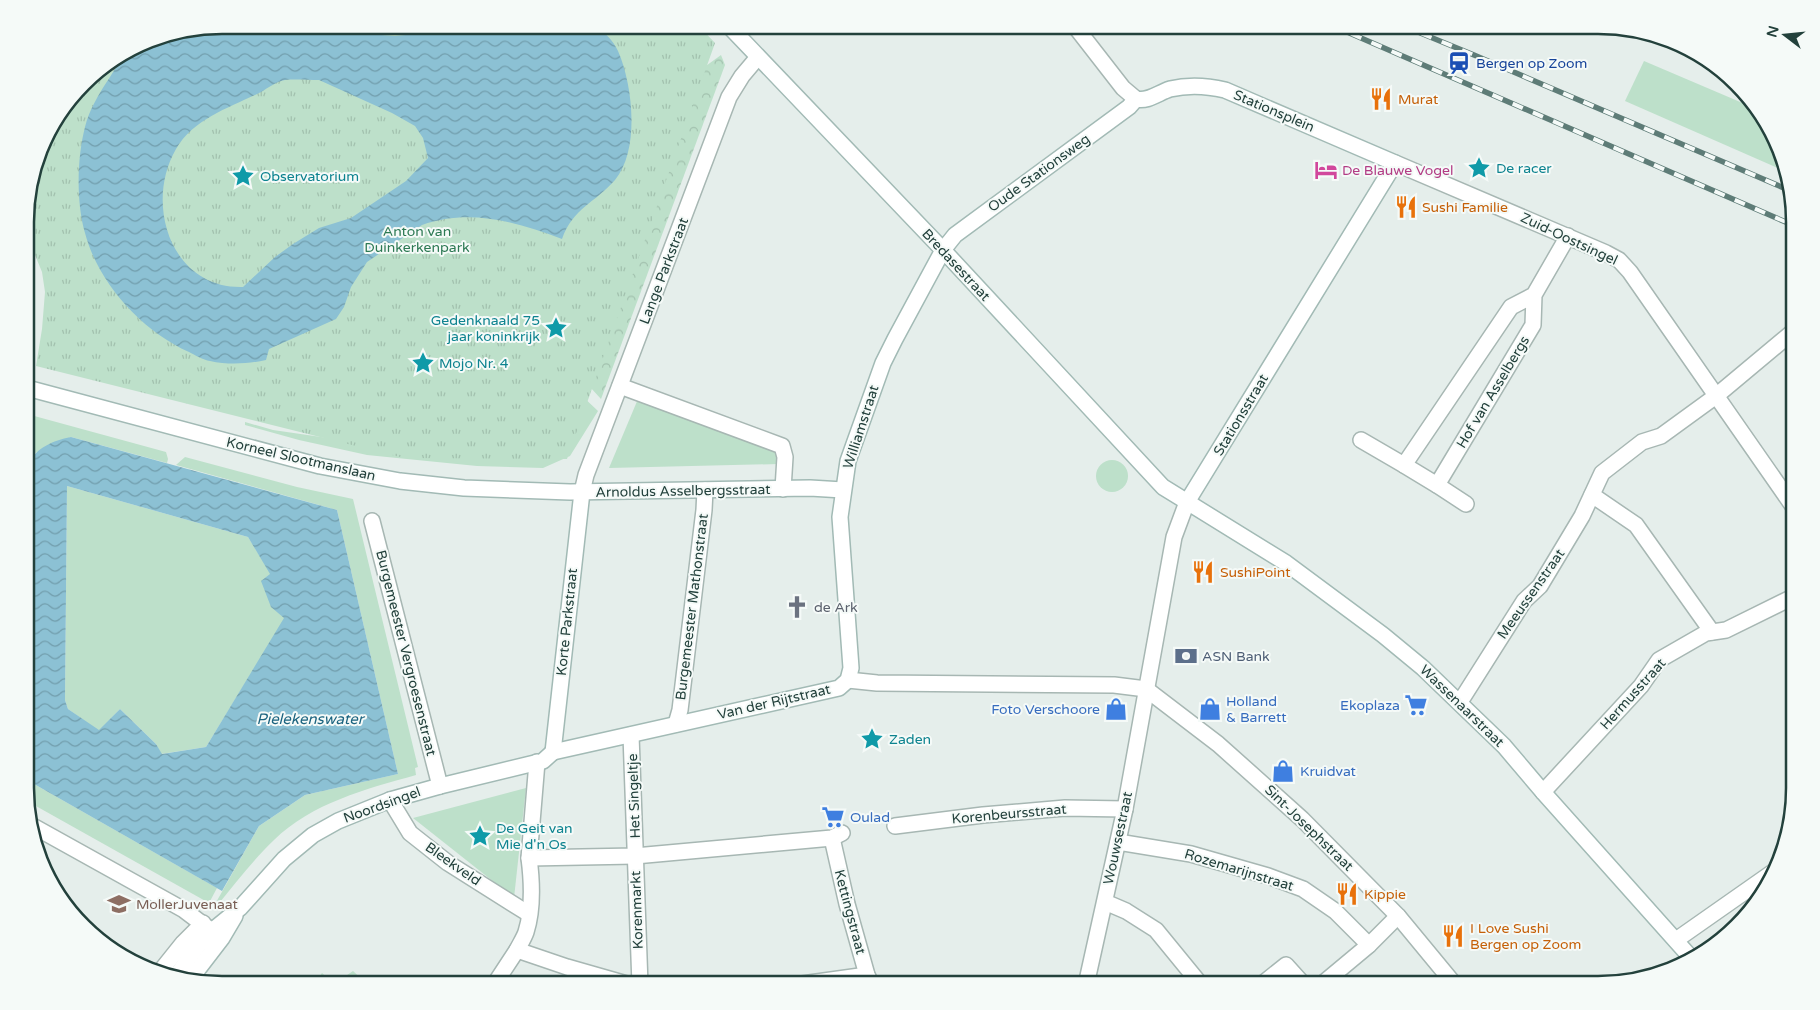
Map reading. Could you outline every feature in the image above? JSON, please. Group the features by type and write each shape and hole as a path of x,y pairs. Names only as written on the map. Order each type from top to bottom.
{"street":[{"name":"Bredasestraat","path":"736,34 943,250 1163,487 1187,502"},
{"path":"1081,34 1123,88 1136,98"},
{"name":"Lange Parkstraat","path":"582,492 586,475 729,97 742,76 758,57"},
{"name":"Stationsplein","path":"1136,98 1144,100 1184,86 1216,88 1225,90 1322,131"},
{"name":"Oude Stationsweg","path":"943,250 955,236 1129,107 1136,98"},
{"name":"Zuid-Oostsingel","path":"1322,131 1568,236 1619,260 1630,272 1786,497"},
{"name":"Stationsstraat","path":"1146,689 1177,529 1187,502 1395,163"},
{"name":"Hof van Asselbergs","path":"1437,486 1534,325 1534,295 1568,236"},
{"name":"Williamstraat","path":"848,680 851,668 840,517 848,461 883,363 901,325 943,250"},
{"path":"1404,466 1511,306 1534,295"},
{"name":"Meeussenstraat","path":"1460,702 1524,602 1540,586 1582,516 1602,473 1642,442 1661,436 1716,396 1786,337"},
{"name":"Arnoldus Asselbergsstraat","path":"620,386 782,446 785,457 783,489"},
{"name":"Korneel Slootmanslaan","path":"34,390 283,457 349,472 400,481 464,488 582,492"},
{"path":"1362,440 1466,504"},
{"name":"Burgemeester Mathonstraat","path":"676,724 680,710 705,490"},
{"name":"Arnoldus Asselbergsstraat","path":"582,492 843,490"},
{"name":"Korte Parkstraat","path":"552,752 582,492"},
{"path":"1592,495 1636,525 1712,632"},
{"name":"Wassenaarstraat","path":"1187,502 1286,564 1325,591 1383,635 1460,702 1504,746 1687,953"},
{"name":"Burgemeester Vergroesenstraat","path":"372,521 440,786"},
{"name":"Hermusstraat","path":"1543,792 1641,686 1659,660 1706,633 1726,630 1786,600"},
{"name":"Van der Rijtstraat","path":"552,752 839,688 848,680 877,683 1114,685 1146,689"},
{"name":"Wouwsestraat","path":"1088,976 1125,809 1146,689"},
{"name":"Sint-Josephstraat","path":"1146,689 1225,750 1302,819 1398,916 1448,976"},
{"name":"Het Singeltje","path":"632,735 635,856"},
{"name":"Noordsingel","path":"179,972 197,947 240,908 284,859 312,835 338,821 390,800 544,761 552,752"},
{"path":"500,976 526,933 529,914 529,858 537,762"},
{"name":"Bleekveld","path":"390,800 410,833 448,864 529,914"},
{"name":"Korenbeursstraat","path":"895,826 983,815 1065,808 1125,809"},
{"path":"38,829 184,910 213,931"},
{"name":"Kettingstraat","path":"635,856 837,836 847,904 868,976"},
{"name":"Rozemarijnstraat","path":"1118,842 1191,854 1268,876 1303,889 1336,911 1369,945"},
{"name":"Korenmarkt","path":"529,858 635,856 640,976"},
{"path":"1676,940 1762,879"},
{"path":"1105,902 1126,911 1156,930 1194,976"},
{"path":"1332,976 1369,945 1398,916"},
{"name":"Noordsingel","path":"164,967 174,954 213,931"},
{"name":"Noordsingel","path":"192,974 213,931"},
{"path":"517,950 598,976"},
{"path":"1273,976 1286,966 1295,976"}],"green space":[{"name":"Anton van Duinkerkenpark","path":"210,34 706,34 715,43 567,459 404,458 36,366 45,292 42,272 35,255 34,210 37,185 48,150 59,128 73,107 107,73 139,53 173,40"},
{"path":"721,55 725,65 601,399 590,387 703,68"},
{"path":"1644,61 1744,104 1767,139 1778,168 1625,101"},
{"path":"580,394 598,411 570,456 543,468 477,466 367,455 299,440 245,425 245,422 273,430 335,439"},
{"path":"638,399 776,449 778,464 609,468"},
{"path":"34,416 166,452 168,459 167,463 71,437 34,454"},
{"path":"185,457 297,487 353,499 418,767 415,768 416,775 340,799 305,816 289,827 244,872 216,907 214,906 259,826 305,795 398,774 337,510 176,465"},
{"path":"1112,460 1118,461 1123,465 1127,470 1127,482 1123,487 1118,491 1112,492 1106,491 1101,487 1097,482 1096,476 1097,470 1101,465 1106,461"},
{"path":"67,486 248,537 271,574 285,618 206,747 161,754 156,744 120,709 99,731 68,709 65,700"},
{"path":"34,784 217,888 209,903 34,805"},
{"path":"526,788 514,898 413,818"},
{"path":"353,971 358,976 346,976"}],"water":[{"path":"210,34 368,34 395,36 416,34 606,34 618,51 627,81 632,117 631,135 623,167 615,180 578,213 562,239 528,227 476,217 440,220 422,225 367,262 351,287 344,307 336,319 269,349 266,360 238,364 224,363 199,357 155,332 124,303 111,287 91,252 80,208 80,152 92,108 113,72 128,59 150,48 185,37","holes":["289,80 319,80 392,113 415,126 423,138 428,158 406,181 351,218 319,228 293,244 275,257 243,287 218,284 198,274 182,259 170,239 164,217 163,194 167,171 176,149 184,138 203,121 276,83"]},
{"name":"Pielekenswater","path":"71,437 337,510 398,774 305,795 259,826 222,891 34,784 34,455 52,443","holes":["67,486 248,537 270,574 261,581 271,607 284,618 206,747 162,754 156,744 120,709 99,730 68,709 65,700"]}],"railway":[{"path":"1352,34 1786,222"},
{"path":"1423,34 1783,188"}],"place":[{"name":"Bergen op Zoom","path":"1459,63"},
{"name":"Murat","path":"1381,99"},
{"name":"De racer","path":"1479,168"},
{"name":"De Blauwe Vogel","path":"1326,170"},
{"name":"Observatorium","path":"243,176"},
{"name":"Sushi Familie","path":"1406,207"},
{"name":"Gedenknaald 75 jaar koninkrijk","path":"556,328"},
{"name":"Mojo Nr. 4","path":"423,363"},
{"name":"SushiPoint","path":"1203,572"},
{"name":"de Ark","path":"797,607"},
{"name":"ASN Bank","path":"1186,656"},
{"name":"Ekoplaza","path":"1416,705"},
{"name":"Foto Verschoore","path":"1116,709"},
{"name":"Holland & Barrett","path":"1210,709"},
{"name":"Zaden","path":"872,739"},
{"name":"Kruidvat","path":"1283,771"},
{"name":"Oulad","path":"833,817"},
{"name":"De Geit van Mie d'n Os","path":"480,836"},
{"name":"Kippie","path":"1347,894"},
{"name":"MollerJuvenaat","path":"119,904"},
{"name":"I Love Sushi Bergen op Zoom","path":"1453,936"}]}
